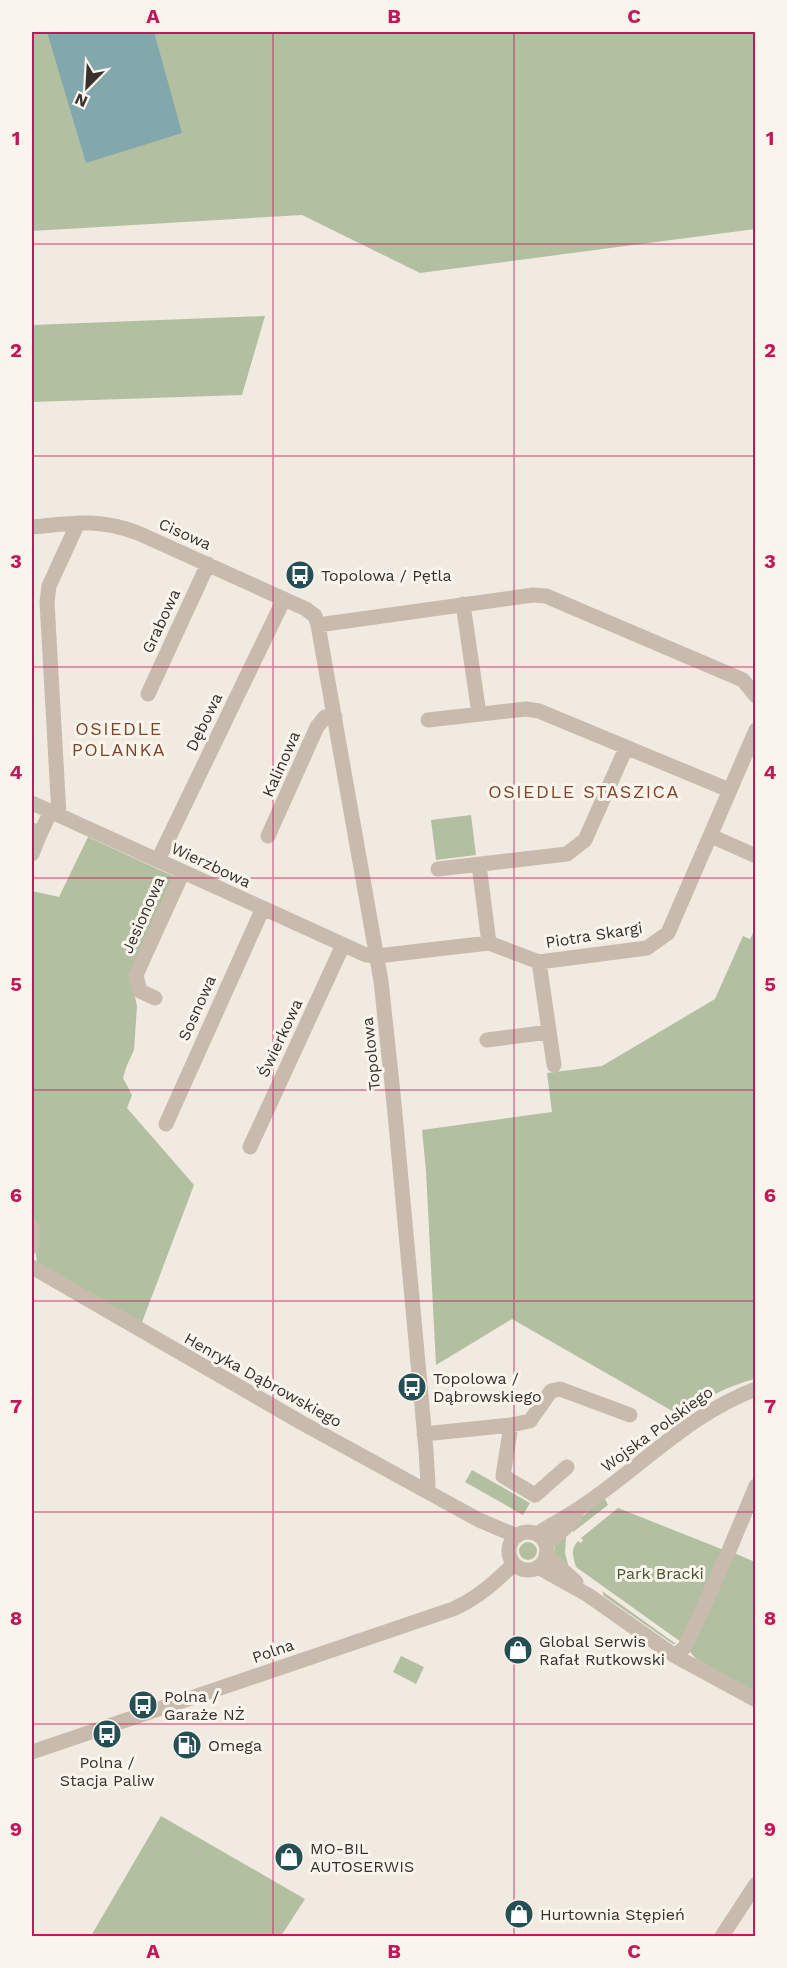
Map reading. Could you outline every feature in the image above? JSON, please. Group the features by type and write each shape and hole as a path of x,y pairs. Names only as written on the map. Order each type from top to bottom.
{"street":[{"name":"Cisowa","path":"32,527 96,522 117,525 311,612 317,620"},
{"path":"32,854 36,832 55,813 47,602 50,586 78,523"},
{"name":"Grabowa","path":"148,694 208,564"},
{"path":"317,620 533,595 546,596 744,680 756,696"},
{"name":"Dębowa","path":"158,860 284,600"},
{"path":"463,604 479,714"},
{"name":"Topolowa","path":"317,620 376,956 394,1103 428,1482 426,1491"},
{"path":"428,720 526,709 539,711 729,790"},
{"name":"Kalinowa","path":"268,836 317,727 325,717 335,716"},
{"name":"Piotra Skargi","path":"376,956 489,943 539,962 647,948 668,933 756,730"},
{"path":"438,869 567,854 585,840 626,748"},
{"name":"Wierzbowa","path":"32,803 343,945 366,955 376,956"},
{"path":"711,836 756,856"},
{"path":"479,865 489,943"},
{"name":"Jesionowa","path":"155,998 140,991 136,975 183,872"},
{"name":"Sosnowa","path":"166,1124 263,908"},
{"name":"Świerkowa","path":"250,1147 343,945"},
{"path":"539,962 554,1065"},
{"path":"487,1040 549,1032"},
{"path":"32,1226 32,1247"},
{"name":"Henryka Dąbrowskiego","path":"32,1268 185,1358 513,1541"},
{"path":"424,1434 530,1421 551,1391 560,1389 630,1415"},
{"name":"Wojska Polskiego","path":"542,1550 584,1506 697,1418 721,1404 756,1389"},
{"path":"511,1425 503,1476 535,1495 567,1467"},
{"path":"675,1656 685,1647 756,1486"},
{"path":"542,1550 525,1570 514,1564 509,1552 513,1541 527,1532 588,1595 675,1656 756,1700"},
{"name":"Polna","path":"32,1752 453,1609 487,1590 514,1564"},
{"path":"722,1936 756,1884"}],"green space":[{"path":"32,32 755,32 755,229 420,273 302,215 32,231"},
{"path":"265,316 242,395 32,402 32,325"},
{"path":"471,815 476,855 436,860 431,820"},
{"path":"88,837 175,877 130,974 137,1006 134,1050 123,1078 132,1095 127,1108 194,1185 141,1325 37,1262 36,1255 38,1247 32,1201 32,891 59,897"},
{"path":"753,933 755,934 755,1379 716,1393 681,1416 512,1319 436,1365 422,1130 552,1112 547,1073 602,1066 715,999 743,936 750,939"},
{"path":"472,1470 530,1503 523,1515 465,1482"},
{"path":"604,1497 608,1505 573,1532 570,1528"},
{"name":"Park Bracki","path":"618,1508 724,1550 681,1642 576,1567 573,1553 575,1544 578,1541 581,1543 583,1540 581,1538"},
{"path":"563,1535 566,1538 565,1553 568,1564 565,1568 554,1553 555,1544"},
{"path":"528,1542 534,1545 537,1551 534,1557 528,1560 522,1557 519,1551 522,1545"},
{"name":"Park Bracki","path":"734,1553 755,1562 755,1692 696,1659 691,1653 691,1647"},
{"path":"602,1591 676,1644 604,1596"},
{"path":"401,1656 424,1667 416,1684 393,1672"},
{"path":"161,1816 305,1899 281,1936 91,1936"}],"water":[{"path":"47,32 154,32 182,133 86,163"}],"place":[{"name":"Topolowa / Pętla","path":"300,575"},
{"name":"Topolowa / Dąbrowskiego","path":"412,1387"},
{"name":"Global Serwis Rafał Rutkowski","path":"518,1650"},
{"name":"Polna / Garaże NŻ","path":"143,1705"},
{"name":"Polna / Stacja Paliw","path":"107,1734"},
{"name":"Omega","path":"187,1745"},
{"name":"MO-BIL AUTOSERWIS","path":"289,1857"},
{"name":"Hurtownia Stępień","path":"519,1914"}],"district":[{"name":"OSIEDLE POLANKA","path":"119,738"},
{"name":"OSIEDLE STASZICA","path":"584,791"}]}
